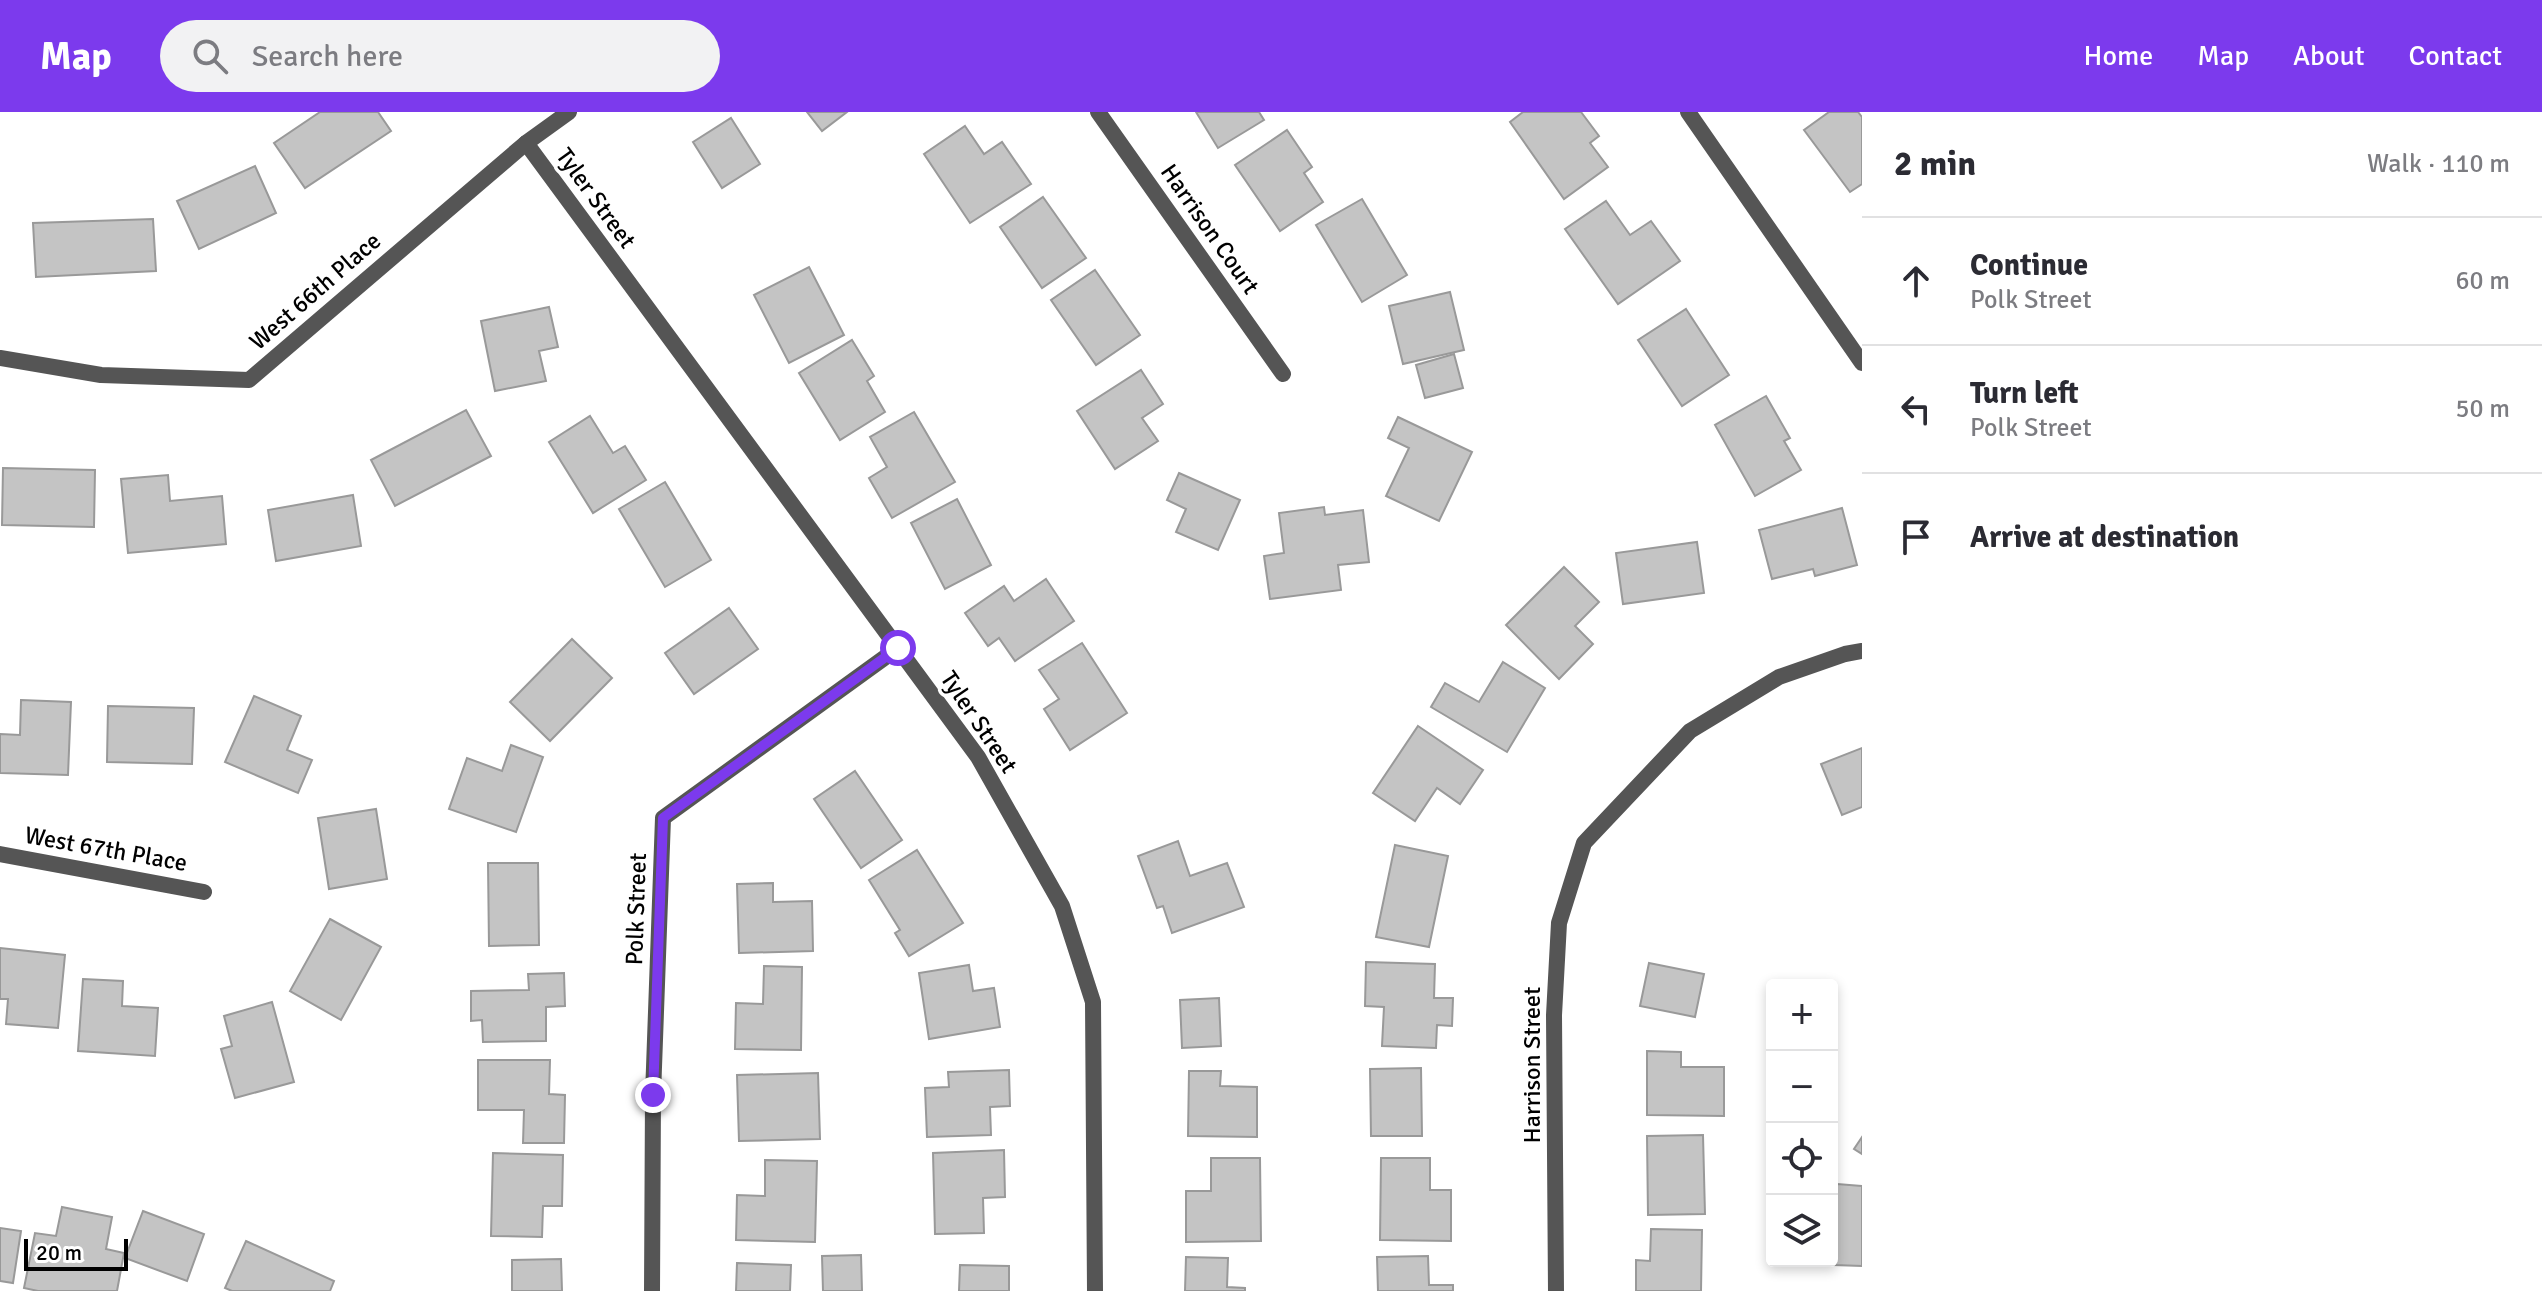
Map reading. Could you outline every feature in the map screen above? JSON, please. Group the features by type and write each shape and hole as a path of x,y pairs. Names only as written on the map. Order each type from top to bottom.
{"street":[{"name":"West 66th Place","path":"0,358 101,375 249,380 526,143 569,112"},
{"name":"Harrison Court","path":"1098,112 1283,374"},
{"path":"1688,112 1862,363"},
{"name":"Tyler Street","path":"526,143 978,757 1062,906 1093,1002 1095,1291"},
{"name":"Polk Street","path":"652,1291 653,1095 663,818 898,648"},
{"name":"Harrison Street","path":"1556,1291 1554,1015 1559,923 1584,843 1690,731 1779,677 1862,651"},
{"name":"West 67th Place","path":"0,854 204,892"}],"building":[{"path":"320,112 378,112 391,131 305,188 274,143"},
{"path":"807,112 847,112 822,131"},
{"path":"1196,112 1259,112 1264,120 1218,148"},
{"path":"1523,112 1581,112 1599,136 1590,143 1608,167 1564,199 1510,122"},
{"path":"1829,112 1858,112 1862,117 1862,184 1850,192 1804,130"},
{"path":"731,118 760,164 722,188 693,142"},
{"path":"965,126 984,154 1002,142 1031,184 970,223 924,154"},
{"path":"1287,130 1312,167 1304,173 1323,202 1280,231 1235,165"},
{"path":"255,166 276,213 199,249 177,201"},
{"path":"1043,197 1086,258 1042,288 1000,227"},
{"path":"1362,199 1407,275 1362,302 1316,225"},
{"path":"1606,201 1630,235 1651,221 1680,261 1618,304 1565,229"},
{"path":"153,219 156,271 36,277 33,223"},
{"path":"809,267 844,335 789,363 754,295"},
{"path":"1095,270 1140,335 1096,365 1051,300"},
{"path":"1450,292 1464,350 1403,364 1389,306"},
{"path":"549,307 558,347 539,351 546,381 495,391 481,321"},
{"path":"1686,309 1729,375 1682,406 1638,340"},
{"path":"852,340 874,376 867,381 885,412 840,440 799,373"},
{"path":"1454,354 1463,388 1425,398 1416,365"},
{"path":"1141,370 1163,404 1142,418 1158,441 1115,469 1077,411"},
{"path":"1766,396 1790,438 1784,441 1801,470 1755,496 1715,425"},
{"path":"466,410 491,456 395,506 371,460"},
{"path":"914,412 955,482 892,518 869,478 887,467 870,437"},
{"path":"590,416 613,453 625,446 646,480 593,513 549,442"},
{"path":"1398,417 1472,452 1439,521 1386,496 1409,448 1388,438"},
{"path":"3,468 95,470 94,527 2,525"},
{"path":"1179,473 1240,500 1218,550 1176,532 1186,509 1167,500"},
{"path":"168,475 170,501 222,496 226,544 128,553 121,479"},
{"path":"665,482 711,560 665,587 619,509"},
{"path":"353,495 361,546 276,561 268,510"},
{"path":"957,499 991,565 945,589 911,523"},
{"path":"1324,507 1325,515 1363,510 1369,562 1338,565 1341,590 1270,599 1264,556 1284,553 1279,513"},
{"path":"1842,508 1857,565 1815,576 1813,569 1772,579 1759,530"},
{"path":"1697,542 1704,593 1623,604 1616,553"},
{"path":"1564,567 1599,602 1575,626 1593,644 1559,679 1506,625"},
{"path":"1046,579 1074,621 1015,661 999,638 988,646 965,613 1004,586 1014,601"},
{"path":"729,608 758,649 694,694 665,653"},
{"path":"572,639 612,678 550,741 510,702"},
{"path":"1082,643 1127,713 1070,750 1044,709 1059,699 1039,670"},
{"path":"1503,662 1545,688 1507,752 1431,707 1445,683 1479,702"},
{"path":"254,696 301,716 287,750 312,760 298,793 225,762"},
{"path":"21,700 71,702 68,775 0,773 0,734 20,735"},
{"path":"108,706 194,708 192,764 107,762"},
{"path":"1418,726 1483,770 1460,804 1437,788 1415,821 1373,793"},
{"path":"511,745 543,757 516,832 449,809 467,758 502,771"},
{"path":"1862,748 1862,807 1842,815 1821,764"},
{"path":"855,771 902,840 861,868 814,799"},
{"path":"376,809 387,879 329,889 318,818"},
{"path":"1178,841 1190,876 1227,863 1244,907 1172,933 1163,906 1157,908 1138,856"},
{"path":"1395,845 1448,856 1429,947 1376,937"},
{"path":"917,850 963,923 909,956 895,933 900,930 869,880"},
{"path":"488,863 538,863 539,945 489,946"},
{"path":"773,883 773,902 812,901 813,951 739,953 737,884"},
{"path":"330,919 381,947 341,1020 290,991"},
{"path":"0,948 65,955 58,1028 6,1024 8,999 0,999"},
{"path":"1366,962 1435,964 1434,998 1453,998 1452,1026 1437,1025 1436,1048 1382,1046 1384,1007 1365,1006"},
{"path":"1649,963 1704,974 1695,1017 1640,1006"},
{"path":"969,965 973,991 994,988 1000,1027 929,1039 919,973"},
{"path":"764,966 802,967 801,1050 735,1049 736,1003 763,1004"},
{"path":"564,973 565,1006 546,1007 546,1041 483,1042 482,1020 471,1021 471,991 529,990 528,974"},
{"path":"83,979 123,981 122,1006 158,1008 155,1056 78,1051"},
{"path":"1219,998 1221,1046 1182,1048 1180,1000"},
{"path":"272,1002 294,1082 235,1098 221,1049 232,1046 224,1016"},
{"path":"1647,1051 1681,1052 1681,1067 1724,1067 1724,1116 1647,1115"},
{"path":"478,1060 550,1060 549,1094 565,1095 564,1143 523,1143 524,1110 478,1110"},
{"path":"1421,1068 1422,1136 1371,1136 1370,1069"},
{"path":"1009,1070 1010,1106 990,1107 991,1135 927,1137 925,1088 949,1087 948,1072"},
{"path":"1189,1071 1221,1071 1220,1086 1257,1087 1257,1137 1188,1136"},
{"path":"818,1073 820,1139 739,1141 737,1075"},
{"path":"1703,1135 1705,1214 1648,1215 1647,1136"},
{"path":"1862,1137 1862,1154 1854,1149"},
{"path":"1004,1150 1005,1197 983,1198 984,1233 935,1234 933,1153"},
{"path":"493,1153 563,1155 562,1206 543,1206 542,1237 491,1236"},
{"path":"1211,1158 1260,1158 1261,1241 1186,1242 1186,1191 1211,1191"},
{"path":"1381,1158 1430,1158 1430,1190 1451,1190 1451,1241 1380,1240"},
{"path":"765,1160 817,1161 815,1242 736,1240 737,1195 765,1196"},
{"path":"1838,1184 1862,1186 1862,1266 1838,1265"},
{"path":"62,1207 112,1217 106,1249 124,1253 117,1291 38,1291 24,1288 35,1233 56,1236"},
{"path":"143,1211 204,1234 187,1281 125,1258"},
{"path":"0,1228 21,1231 13,1283 0,1281"},
{"path":"1651,1229 1702,1230 1701,1291 1636,1291 1636,1260 1650,1261"},
{"path":"246,1241 334,1281 330,1291 232,1291 225,1288"},
{"path":"861,1255 862,1291 823,1291 822,1256"},
{"path":"1428,1256 1429,1285 1453,1285 1453,1291 1378,1291 1377,1257"},
{"path":"1186,1257 1228,1258 1227,1287 1245,1288 1245,1291 1185,1291"},
{"path":"561,1259 562,1291 512,1291 512,1260"},
{"path":"737,1263 791,1265 790,1291 736,1291"},
{"path":"960,1265 1009,1266 1009,1291 959,1291"}],"route":[{"path":"653,1095 663,818 898,648"}]}
